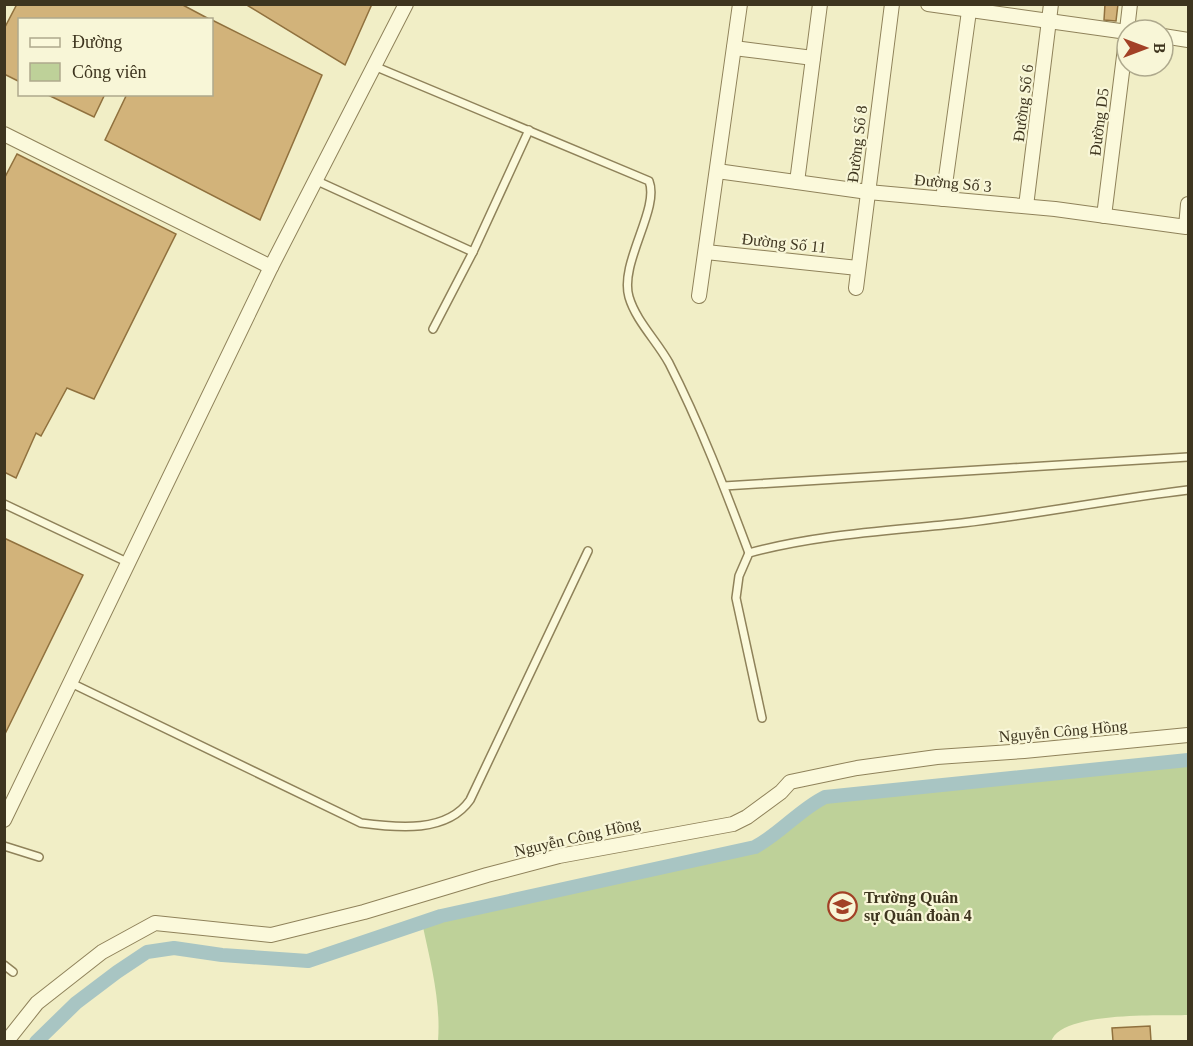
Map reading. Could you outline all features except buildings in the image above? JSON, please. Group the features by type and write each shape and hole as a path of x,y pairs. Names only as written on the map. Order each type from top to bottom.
{"street":[{"path":"4,820 271,267 406,4"},
{"path":"699,296 740,4"},
{"path":"797,182 820,4"},
{"name":"Đường Số 8","path":"856,288 892,4"},
{"path":"928,4 969,7 1050,22 1115,30"},
{"name":"Đường Số 6","path":"1026,206 1051,4"},
{"path":"943,199 969,7"},
{"path":"734,48 813,58"},
{"name":"Đường D5","path":"1104,216 1121,78"},
{"path":"4,134 271,267"},
{"name":"Đường Số 3","path":"717,171 868,192 1026,206 1186,227 1188,204"},
{"name":"Đường Số 11","path":"706,252 858,268"},
{"name":"Nguyễn Công Hồng","path":"6,1041 37,1003 102,952 155,923 272,935 363,912 560,856 733,824 747,817 781,792 790,782 800,779 857,768 937,757 1188,735"}],"lane":[{"path":"374,66 649,181 651,188 647,210 634,250 628,294 633,307 668,363 724,486 749,553 739,576 736,598 762,718"},
{"path":"434,329 474,252 529,130"},
{"path":"315,180 474,252"},
{"path":"724,486 1188,457"},
{"path":"749,553 833,536 996,518 1188,490"},
{"path":"4,504 129,563"},
{"path":"71,683 361,823 418,826 447,820 463,810 470,800 588,551"},
{"path":"4,846 39,857"},
{"path":"4,965 13,972"}],"green space":[{"name":"Trường Quân sự Quân đoàn 4","path":"1188,763 1188,1015 1112,1017 1091,1020 1058,1032 1051,1042 438,1041 437,998 423,927 518,901 759,850 768,846 812,811 843,799"}],"waterway":[{"path":"36,1042 76,1003 147,952 174,948 222,955 308,961 441,916 755,847 825,797 1188,760"}],"place":[{"name":"Trường Quân sự Quân đoàn 4","path":"843,906"}]}
